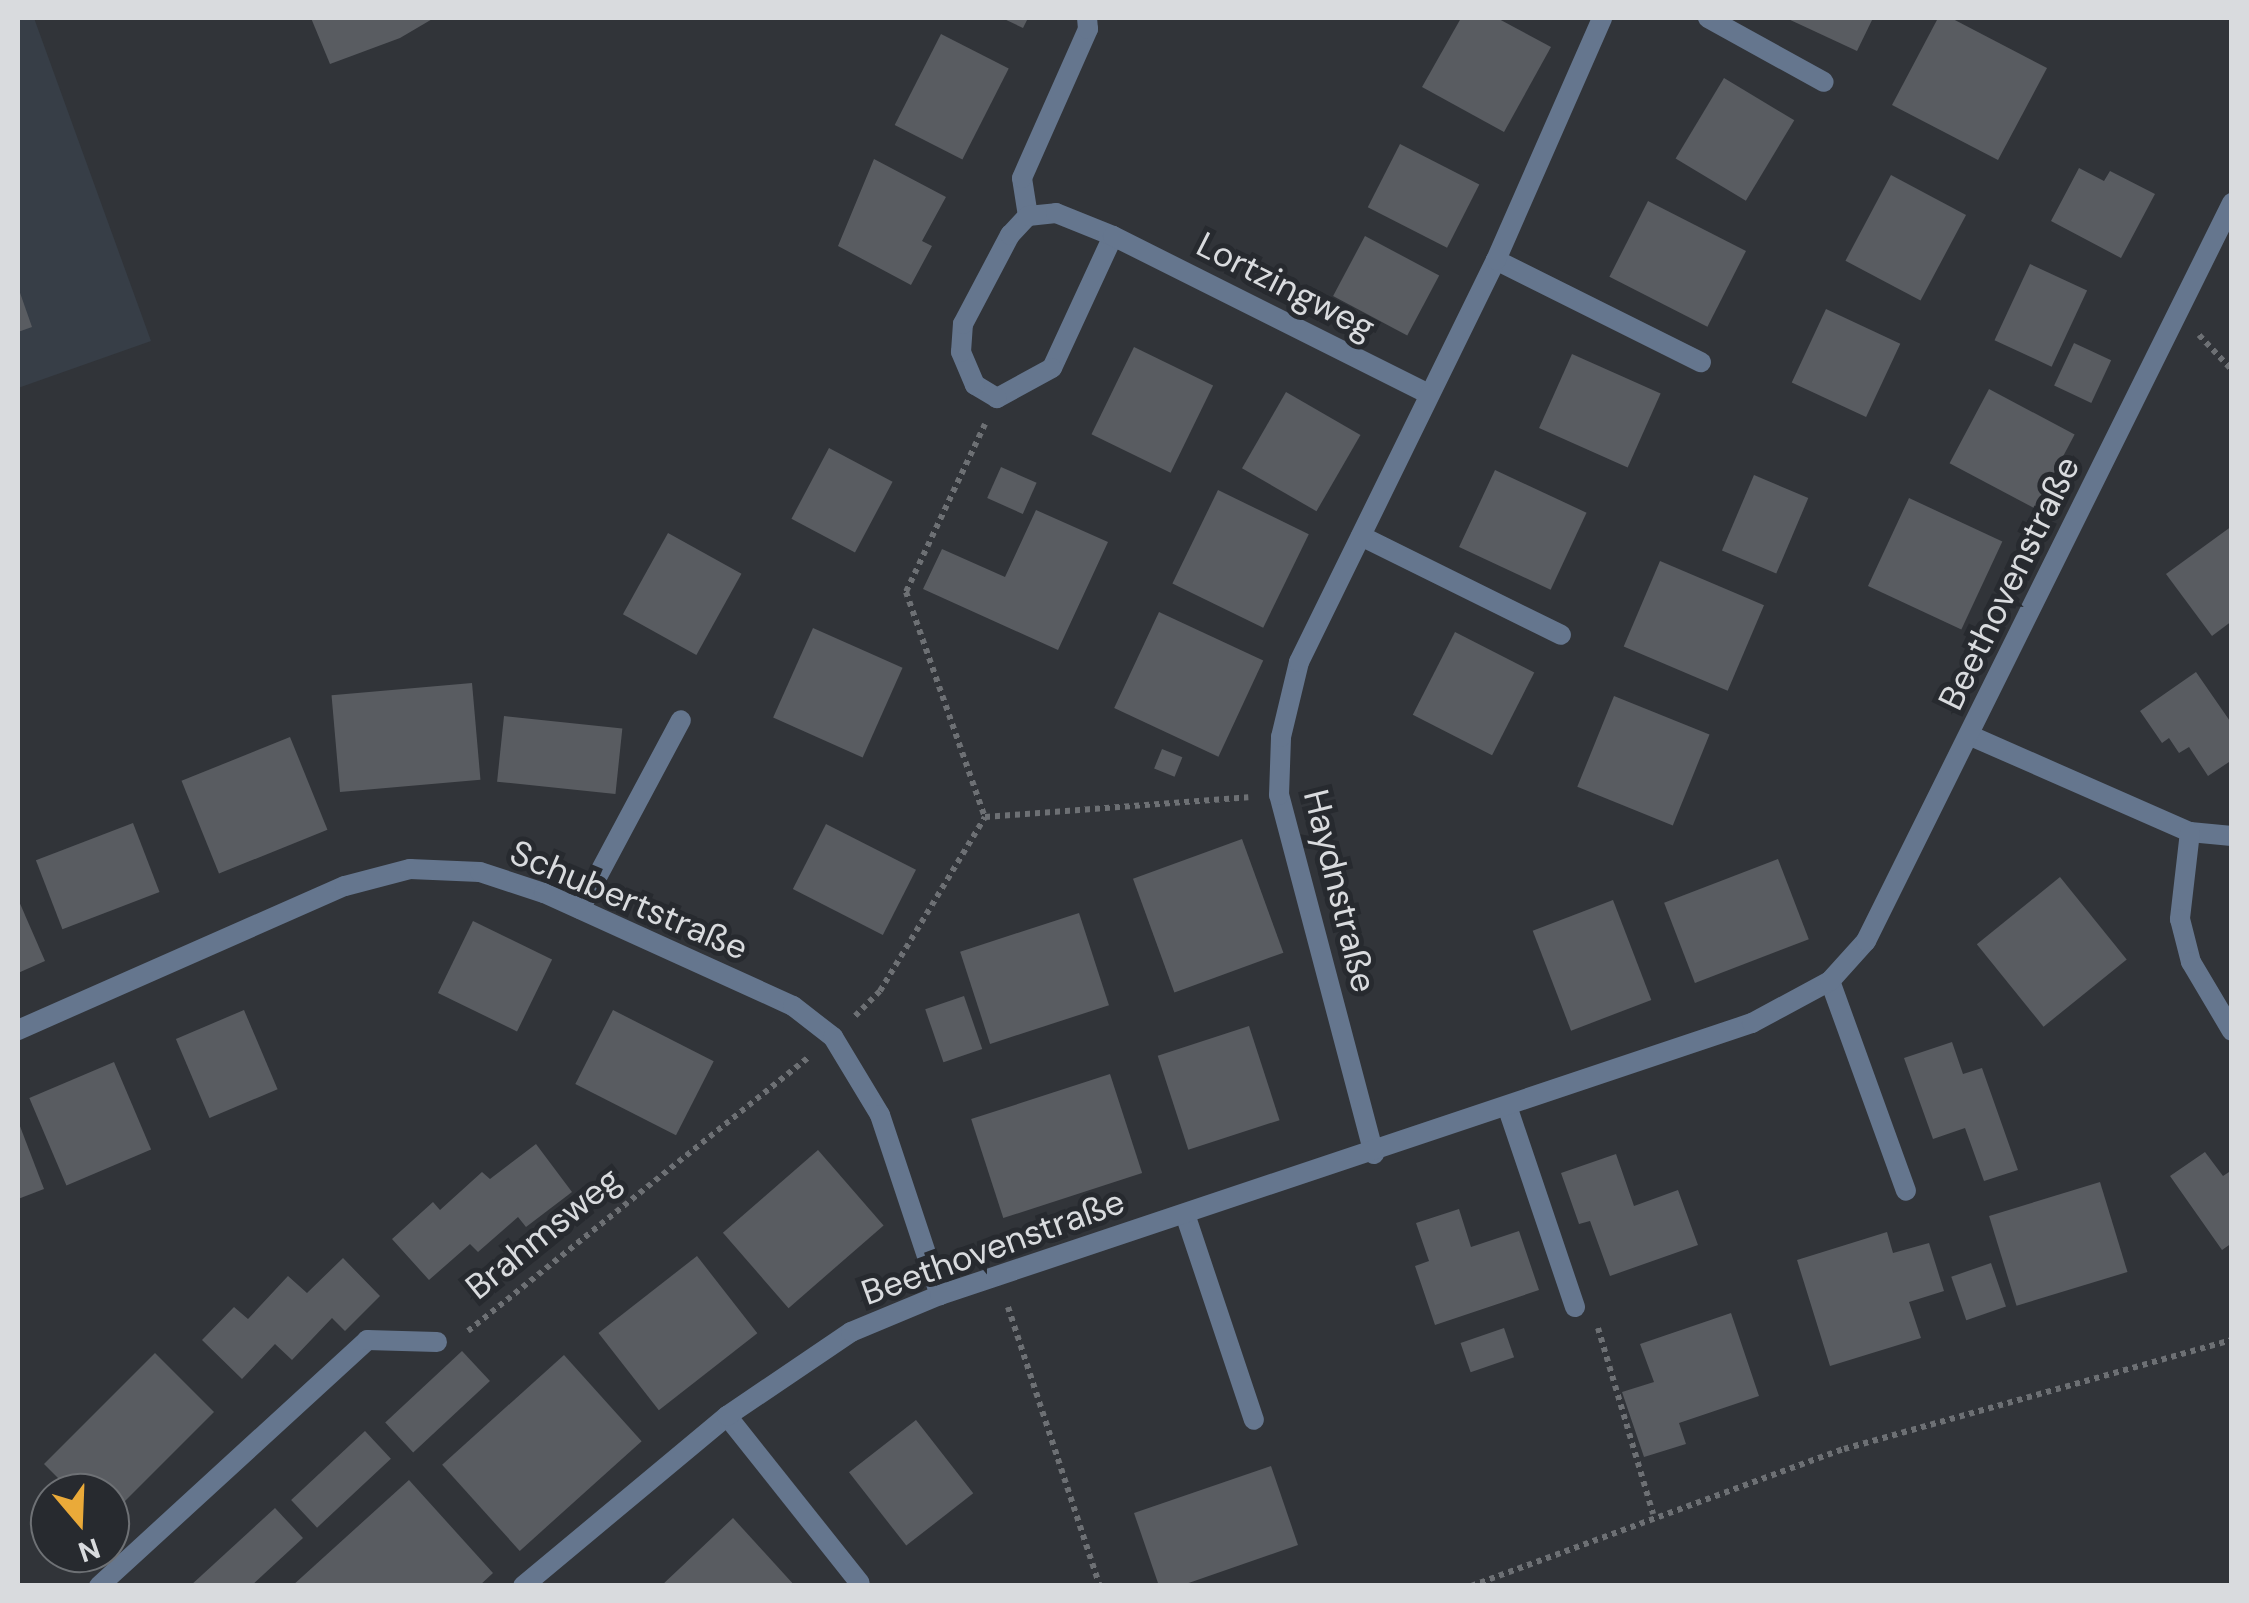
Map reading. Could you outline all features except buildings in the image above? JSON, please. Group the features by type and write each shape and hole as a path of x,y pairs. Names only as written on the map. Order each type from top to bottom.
{"street":[{"path":"1086,18 1088,29 1022,178 1028,216 1010,234 963,324 961,352 975,385 997,398 1052,368 1113,236"},
{"name":"Haydnstraße","path":"1374,1154 1279,795 1280,737 1299,662 1496,260 1602,18"},
{"path":"1708,18 1824,82"},
{"name":"Beethovenstraße","path":"523,1586 727,1416 851,1332 940,1295 1374,1154 1752,1023 1830,982 1866,941 2232,204"},
{"name":"Lortzingweg","path":"1028,216 1056,213 1113,236 1429,394"},
{"path":"1496,260 1702,362"},
{"path":"1361,536 1561,635"},
{"path":"580,909 681,720"},
{"path":"1971,736 2190,832 2232,836"},
{"path":"2190,832 2180,919 2191,962 2232,1031"},
{"name":"Schubertstraße","path":"18,1030 345,886 410,869 480,872 580,909 793,1006 833,1038 880,1115 940,1295"},
{"path":"1830,982 1906,1192"},
{"path":"1508,1109 1575,1307"},
{"path":"1185,1214 1254,1420"},
{"path":"99,1586 367,1340 437,1342"},
{"path":"727,1416 860,1583"}],"path":[{"path":"2174,318 2214,345 2232,370"},
{"path":"997,398 906,592 985,817 1279,795"},
{"name":"Brahmsweg","path":"437,1342 479,1327 833,1038 880,991 985,817"},
{"path":"998,1277 1100,1586"},
{"path":"1575,1307 1598,1328 1653,1514"},
{"path":"1471,1586 1653,1514 1844,1449 2232,1340"}],"shaded area":[{"path":"18,18 34,18 151,341 18,388"}]}
